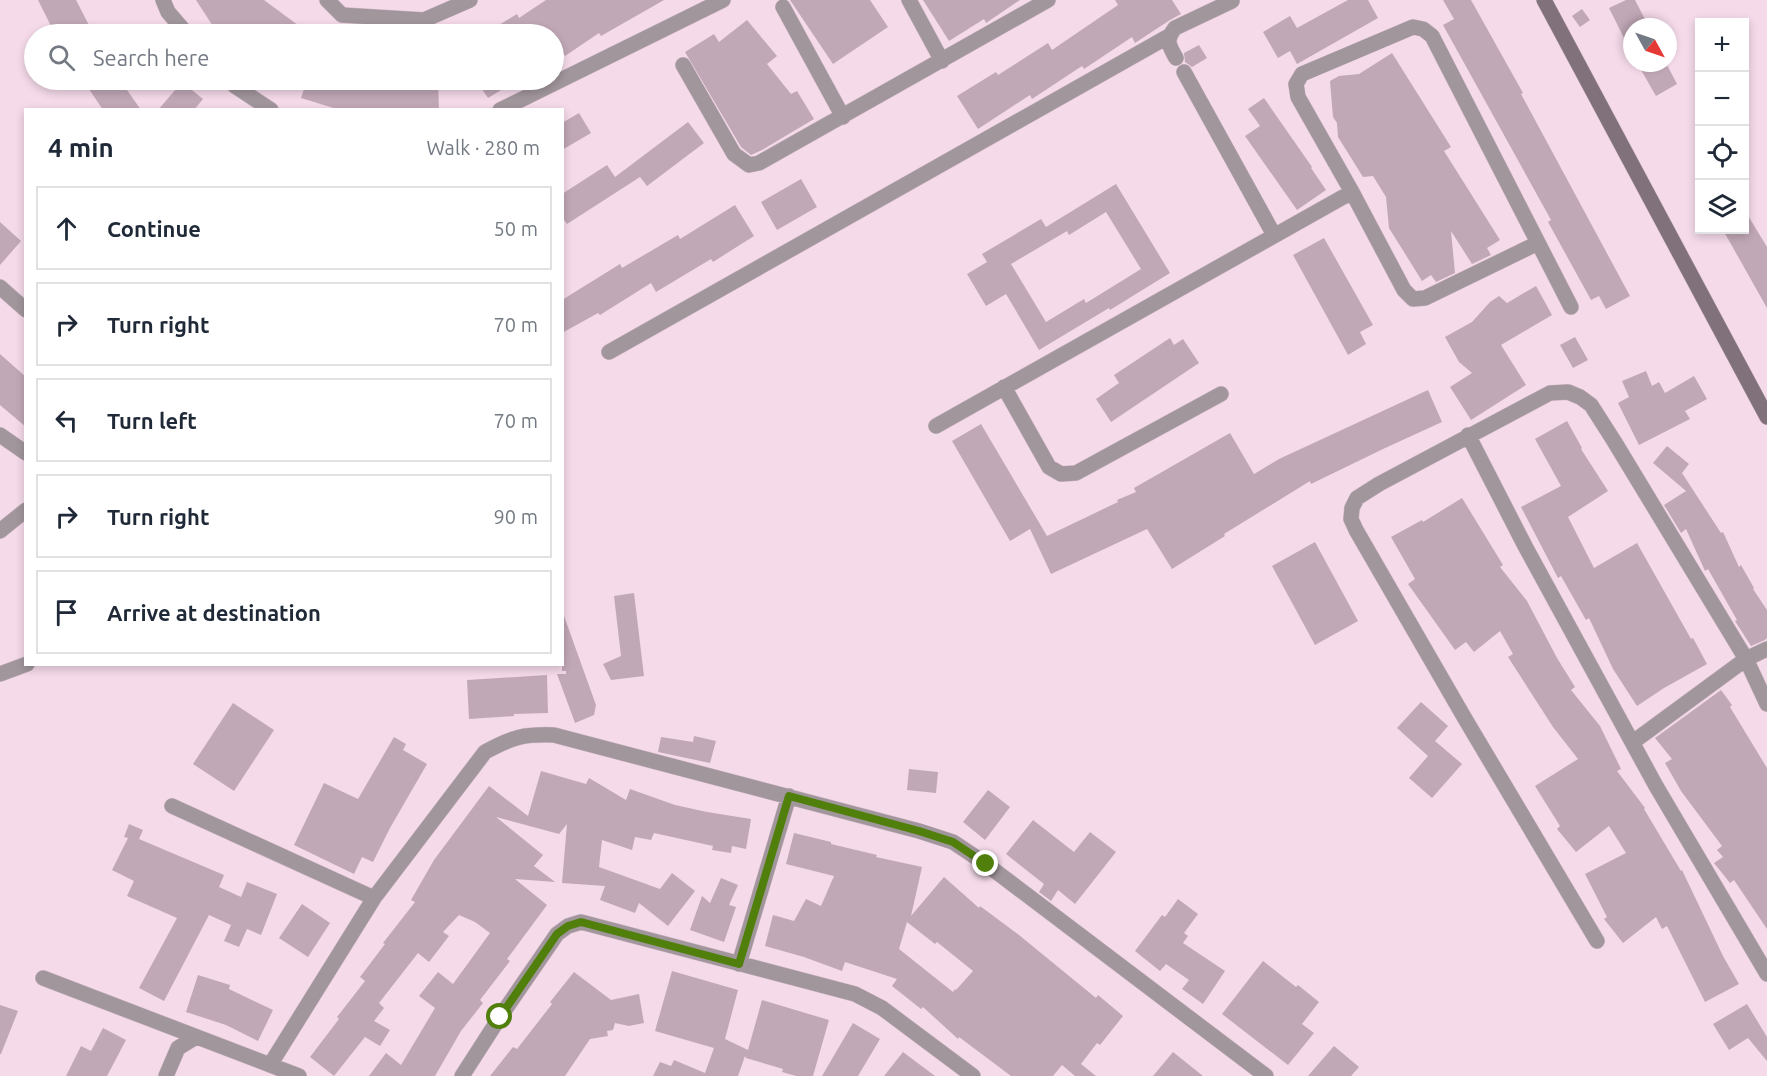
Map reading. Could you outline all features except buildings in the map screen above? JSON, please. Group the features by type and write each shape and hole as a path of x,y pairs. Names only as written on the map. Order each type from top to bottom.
{"street":[{"path":"163,0 168,12 178,24"},
{"path":"327,0 342,15 424,21 470,0"},
{"path":"564,78 723,0"},
{"path":"909,0 942,61"},
{"path":"609,352 1169,36 1175,28 1232,0"},
{"path":"1544,0 1767,417"},
{"path":"683,65 734,154 749,165 759,163 843,117 1044,1"},
{"path":"783,7 843,117"},
{"path":"1538,243 1425,298 1413,299 1404,290 1298,97 1296,84 1302,74 1413,27 1423,28 1432,36 1571,307"},
{"path":"1169,36 1169,45 1176,58"},
{"path":"1184,72 1274,235"},
{"path":"241,90 268,108"},
{"path":"504,108 541,90"},
{"path":"936,426 1352,192"},
{"path":"0,287 24,308"},
{"path":"1004,387 1050,467 1060,474 1076,473 1221,394"},
{"path":"1597,941 1464,717 1351,519 1356,498 1468,435 1550,393 1568,392 1580,397 1591,405 1746,659 1767,704"},
{"path":"0,435 24,452"},
{"path":"1468,435 1525,546 1656,786 1767,974"},
{"path":"0,531 24,512"},
{"path":"1632,742 1746,659 1767,649"},
{"path":"0,674 24,665"},
{"path":"270,1065 374,898 485,752 509,739 534,734 554,735 789,796 953,842 986,864 1266,1076"},
{"path":"739,964 789,796"},
{"path":"172,806 374,898"},
{"path":"462,1076 557,934 568,926 581,922 855,994 882,1008 973,1076"},
{"path":"43,978 299,1076"},
{"path":"166,1076 178,1048 196,1036"}],"route":[{"path":"500,1017 557,934 568,926 581,922 739,964 789,796 953,842 986,864"}]}
